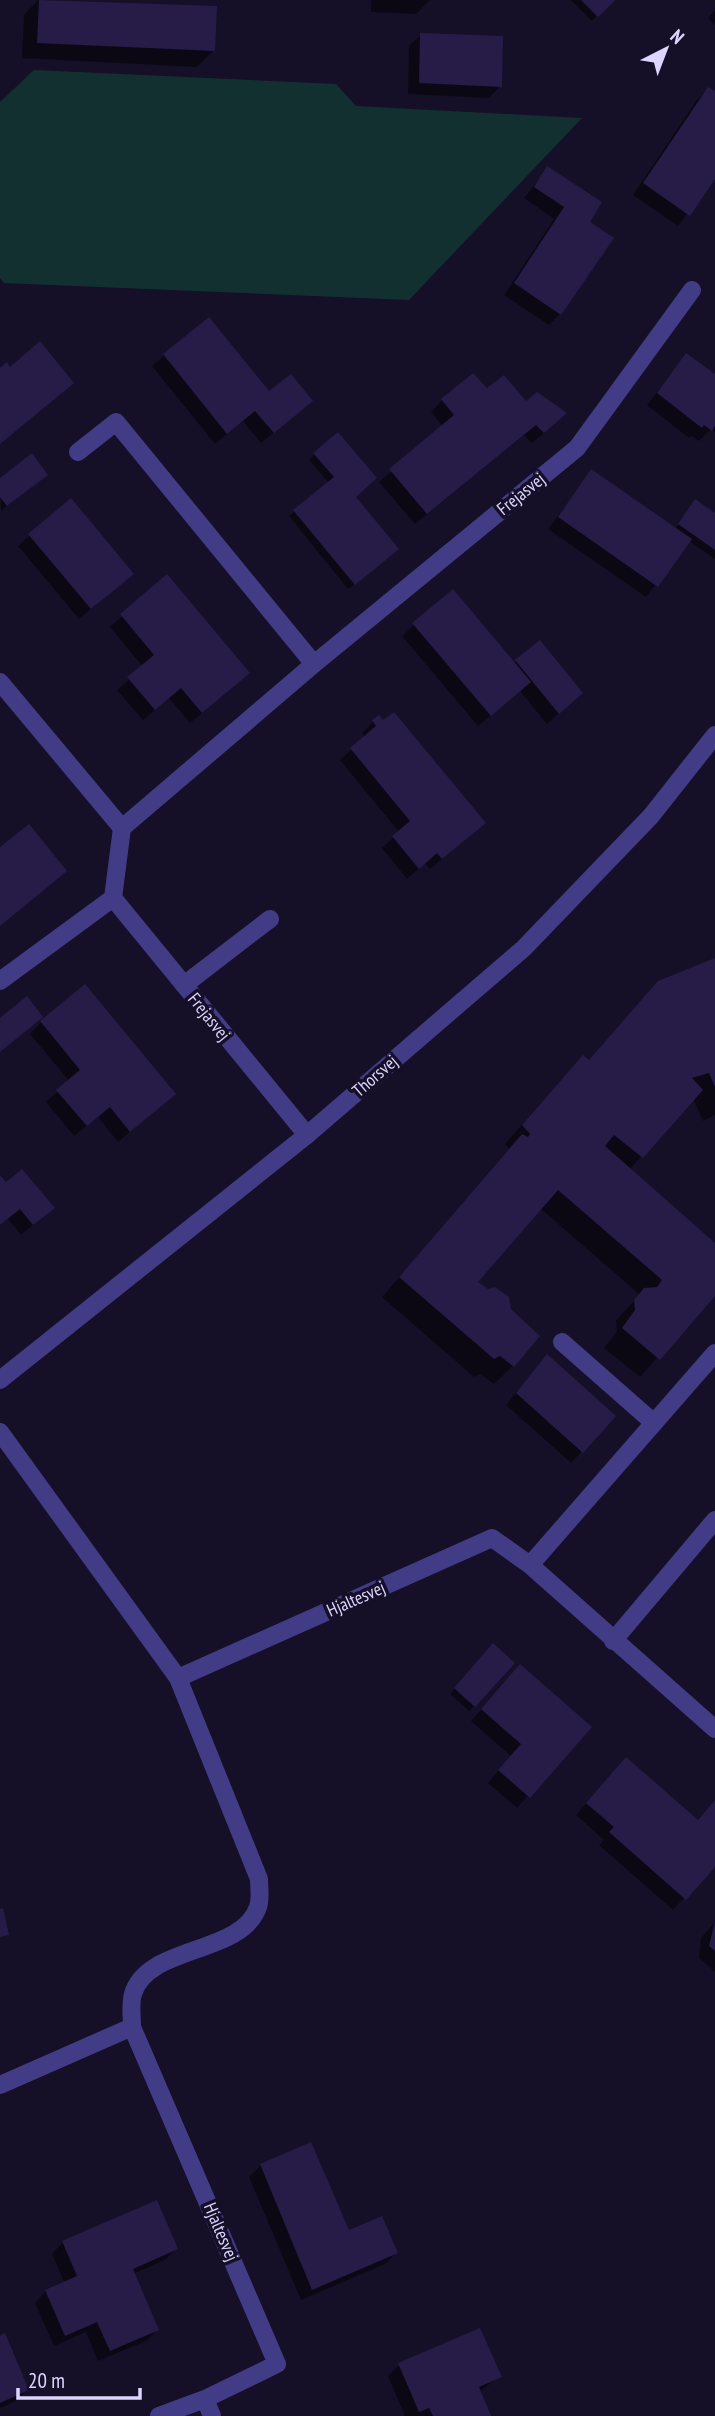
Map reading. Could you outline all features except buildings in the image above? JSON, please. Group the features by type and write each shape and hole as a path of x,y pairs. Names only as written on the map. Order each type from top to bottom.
{"street":[{"name":"Frejasvej","path":"122,828 314,664 577,448 692,290"},
{"path":"78,452 116,422 314,664"},
{"path":"0,682 122,828 113,898 0,981"},
{"name":"Thorsvej","path":"0,1380 307,1135 524,948 652,816 715,735"},
{"name":"Frejasvej","path":"113,898 307,1135"},
{"path":"184,985 270,919"},
{"path":"562,1342 654,1423"},
{"path":"530,1565 715,1353"},
{"name":"Hjaltesvej","path":"0,1432 178,1678 258,1880 259,1906 242,1930 164,1963 145,1977 133,1993 132,2026 277,2364 205,2399 159,2416"},
{"path":"613,1641 715,1520"},
{"name":"Hjaltesvej","path":"178,1678 492,1538 530,1565 715,1729"},
{"path":"0,2085 132,2026"},
{"path":"205,2399 212,2416"}],"green space":[{"path":"34,70 336,84 356,106 582,118 409,300 4,283 0,278 0,102"}]}
